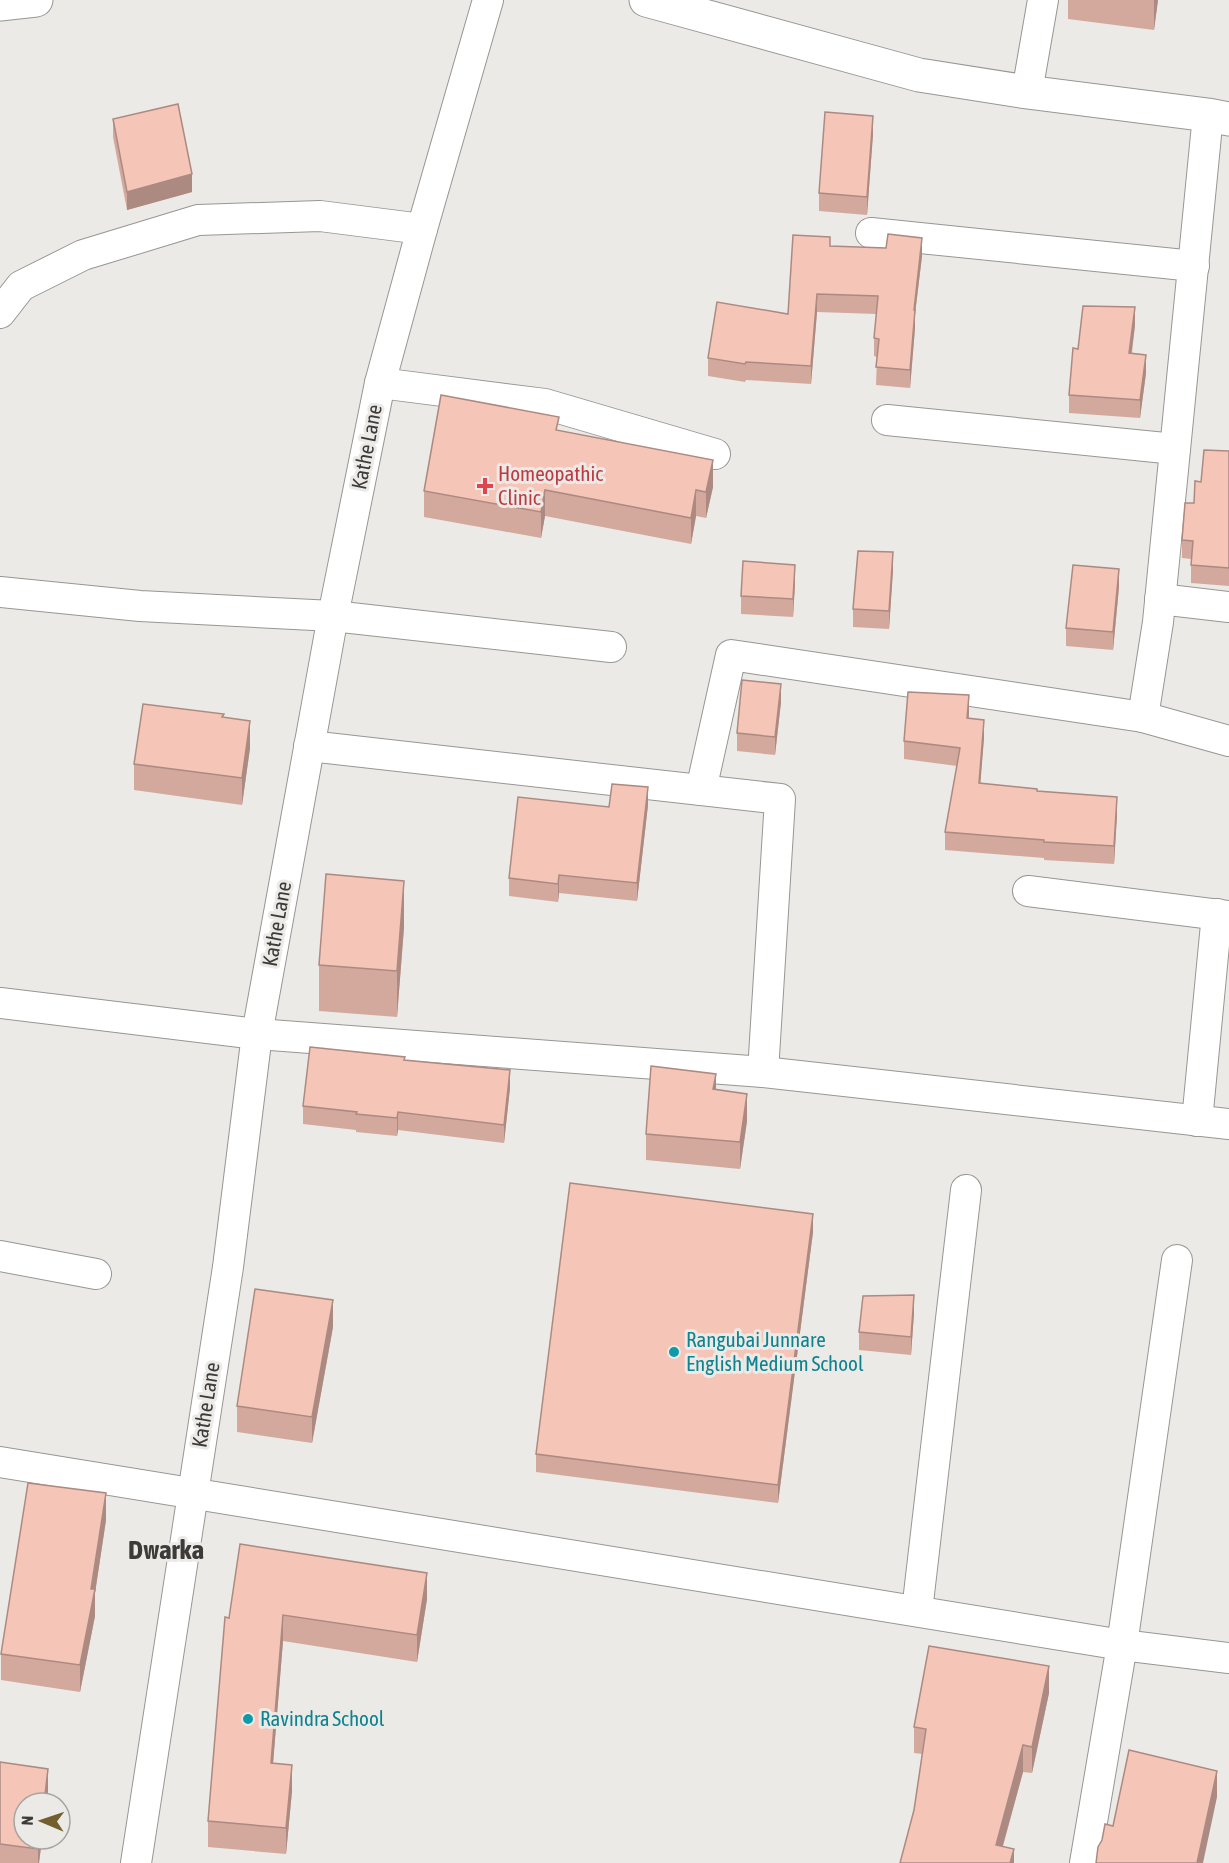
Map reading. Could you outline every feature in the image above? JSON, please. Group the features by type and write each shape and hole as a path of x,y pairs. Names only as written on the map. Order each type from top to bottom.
{"street":[{"path":"0,4 36,0"},
{"name":"Kathe Lane","path":"136,1863 228,1267 257,1034 333,616 380,383 488,0"},
{"path":"646,0 919,75 1027,92 1219,117 1194,266 1158,622 1143,717"},
{"path":"1027,92 1043,0"},
{"path":"0,313 21,286 83,255 198,220 320,216 422,229"},
{"path":"871,233 1194,266"},
{"path":"380,383 545,404 715,454"},
{"path":"887,420 1175,449"},
{"path":"0,592 140,606 333,616 610,647"},
{"path":"1160,600 1229,606"},
{"path":"701,790 731,655 1143,717 1229,741"},
{"path":"309,746 780,799 763,1072"},
{"path":"1028,891 1223,915 1197,1121"},
{"path":"0,1003 257,1034 763,1072 1229,1124"},
{"path":"916,1611 966,1190"},
{"path":"0,1256 96,1274"},
{"path":"1085,1863 1122,1645 1177,1260"},
{"path":"0,1462 1122,1645 1229,1658"}],"building":[{"path":"178,104 192,174 127,192 113,119"},
{"path":"825,112 873,116 867,197 819,193"},
{"path":"888,234 922,238 910,370 876,367 879,339 874,338 878,296 817,294 811,366 746,362 745,364 708,358 717,302 788,314 793,235 830,237 830,246 886,248"},
{"path":"1083,306 1135,307 1129,353 1146,355 1140,400 1069,395 1073,348 1078,349"},
{"path":"441,395 559,417 556,430 713,460 706,492 696,490 691,518 545,490 541,512 424,491"},
{"path":"1204,450 1229,451 1229,568 1191,565 1193,541 1182,540 1185,503 1194,503 1195,481 1201,482"},
{"path":"858,551 893,552 889,611 853,609"},
{"path":"743,561 795,565 793,599 741,596"},
{"path":"1073,565 1119,569 1113,632 1066,628"},
{"path":"742,680 781,684 775,737 737,733"},
{"path":"908,692 969,695 967,718 984,720 979,783 1037,789 1037,791 1117,797 1114,846 945,832 960,748 904,741"},
{"path":"143,704 224,714 222,717 250,721 242,778 134,764"},
{"path":"612,784 648,787 637,883 559,875 558,884 509,878 518,797 609,807"},
{"path":"326,874 404,881 397,971 319,965"},
{"path":"310,1047 405,1057 404,1060 510,1070 504,1125 398,1112 397,1118 303,1106"},
{"path":"651,1066 716,1074 713,1089 747,1094 740,1142 646,1134"},
{"name":"Rangubai Junnare English Medium School","path":"570,1183 813,1214 778,1485 536,1454"},
{"path":"255,1289 333,1300 312,1417 237,1406"},
{"path":"914,1295 911,1337 859,1332 863,1296"},
{"path":"28,1483 106,1493 91,1589 95,1589 80,1665 1,1654"},
{"path":"240,1544 427,1573 417,1635 283,1615 271,1763 292,1765 286,1828 208,1821 225,1617 229,1618"},
{"path":"929,1646 1049,1666 1032,1747 1023,1745 996,1845 1014,1849 1010,1863 900,1863 914,1810 926,1729 914,1727"},
{"path":"1129,1750 1217,1771 1197,1863 1096,1863 1105,1824 1113,1826"},
{"path":"0,1762 48,1769 45,1791 12,1791 12,1846 0,1844"}],"place":[{"name":"Homeopathic Clinic","path":"485,486"},
{"name":"Rangubai Junnare English Medium School","path":"674,1352"},
{"name":"Ravindra School","path":"248,1719"}],"district":[{"name":"Dwarka","path":"166,1550"}]}
